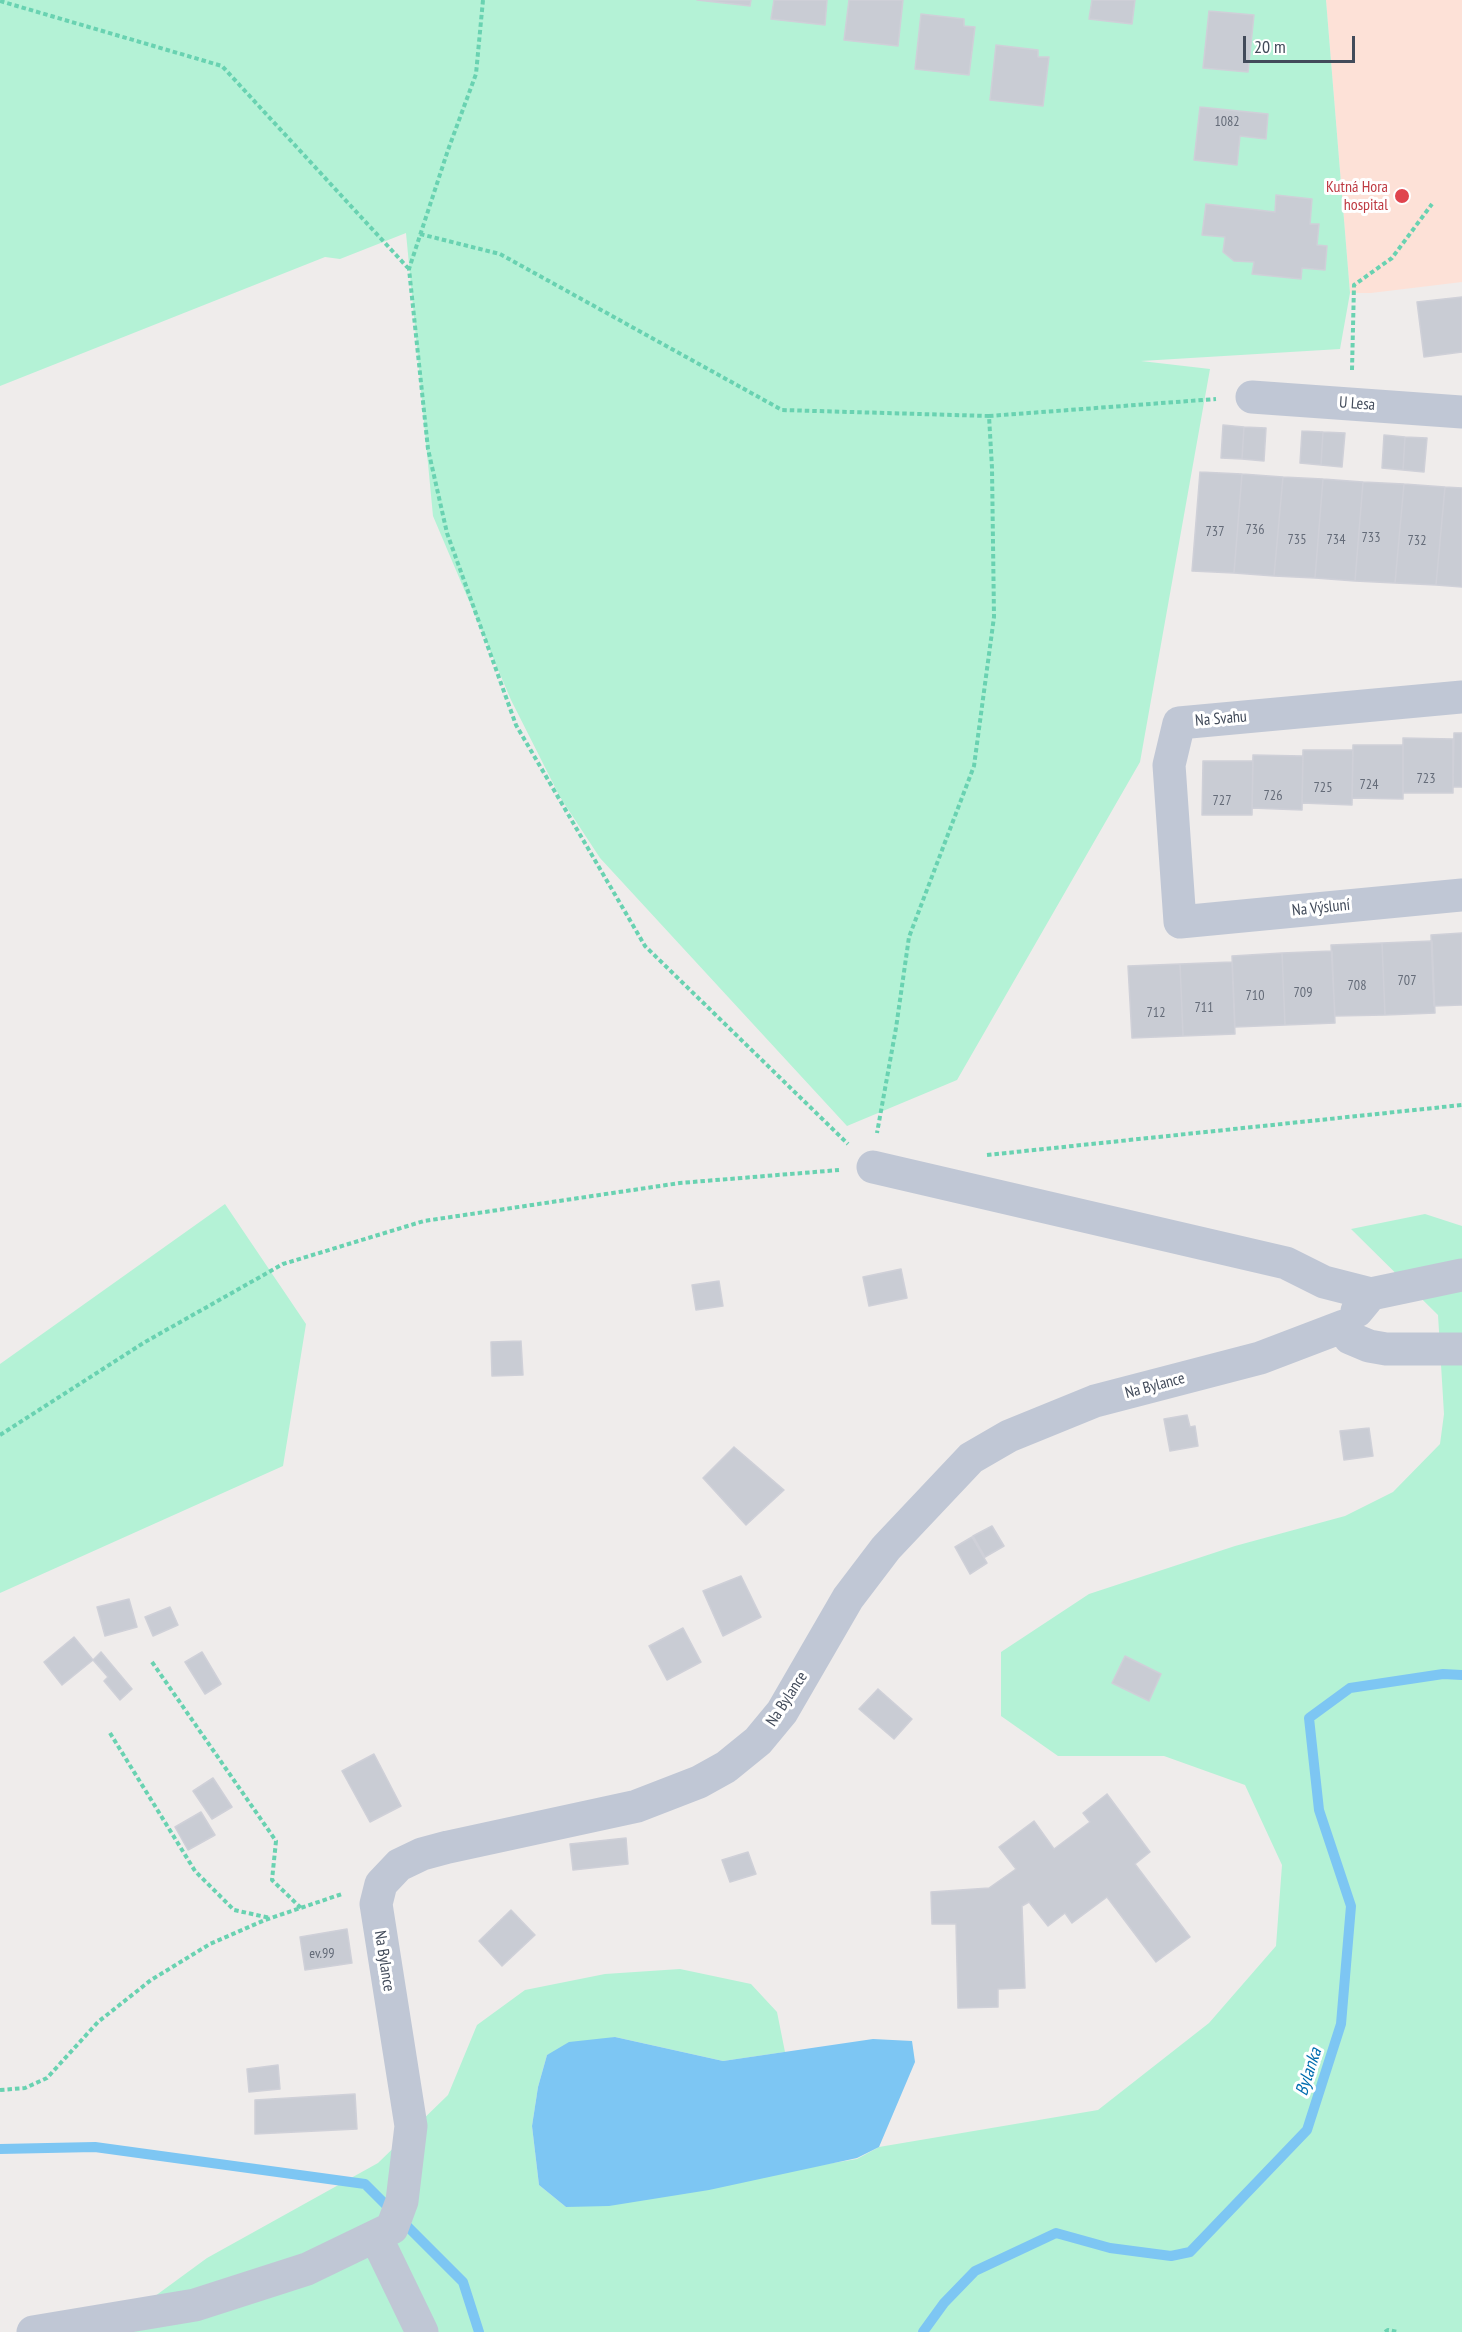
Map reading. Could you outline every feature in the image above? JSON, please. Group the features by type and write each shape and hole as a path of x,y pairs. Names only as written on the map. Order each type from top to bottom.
{"street":[{"name":"U Lesa","path":"1252,397 1462,412"},
{"name":"Na Svahu","path":"1180,922 1169,765 1179,723 1462,697"},
{"name":"Na Výsluní","path":"1180,922 1462,895"},
{"path":"873,1167 1286,1263 1324,1282 1371,1294 1462,1275"},
{"path":"1371,1294 1344,1326 1350,1338 1369,1346 1386,1349 1462,1349"},
{"name":"Na Bylance","path":"390,2222 411,2126 377,1924 376,1904 381,1884 399,1865 422,1854 637,1806 699,1782 726,1767 758,1740 782,1712 849,1598 886,1548 971,1458 1009,1436 1095,1401 1260,1358 1344,1326"},
{"path":"33,2332 195,2305 307,2269 390,2222 422,2332"}],"path":[{"path":"483,0 476,74 409,268 428,449 447,533 516,725 645,946 873,1167"},
{"path":"0,1 222,66 409,268"},
{"path":"1351,404 1354,285 1392,258 1431,204"},
{"path":"420,234 500,254 782,410 989,416 1252,397"},
{"path":"873,1167 874,1146 897,1028 909,937 974,766 994,617 989,416"},
{"path":"979,1156 1462,1105"},
{"path":"0,1435 145,1342 283,1264 424,1221 680,1183 873,1167"},
{"path":"152,1662 276,1841 272,1880 301,1908"},
{"path":"110,1733 195,1871 234,1910 271,1919"},
{"path":"0,2090 25,2088 47,2078 98,2022 151,1980 210,1944 301,1908 381,1884"},
{"path":"1385,2332 1388,2330 1398,2332"}],"shaded area":[{"name":"Kutná Hora hospital","path":"1326,0 1462,0 1462,282 1371,293 1350,293"}],"green space":[{"path":"0,0 1326,0 1350,293 1340,349 1141,361 1210,369 1140,762 957,1080 847,1126 600,858 560,797 511,700 433,516 406,233 340,259 325,257 0,386"},
{"path":"225,1204 306,1324 283,1466 0,1593 0,1364"},
{"path":"1425,1214 1462,1226 1462,2332 106,2332 207,2258 378,2163 448,2095 477,2025 525,1990 605,1974 680,1969 751,1984 777,2012 785,2052 723,2061 615,2037 547,2055 538,2087 532,2126 539,2185 566,2207 857,2159 879,2147 1098,2110 1209,2023 1276,1946 1282,1865 1245,1785 1164,1756 1058,1756 1001,1716 1001,1652 1089,1594 1235,1546 1345,1516 1393,1492 1440,1444 1444,1414 1438,1315 1351,1229"}],"water":[{"path":"615,2037 723,2061 873,2039 912,2041 915,2062 879,2147 857,2158 709,2190 609,2206 566,2207 539,2185 532,2126 538,2087 547,2055 569,2042"}],"building":[{"path":"697,0 751,0 750,6"},
{"path":"774,0 827,0 825,25 771,19"},
{"path":"849,0 903,0 898,46 844,40"},
{"path":"1092,0 1135,0 1132,24 1089,19"},
{"path":"1209,11 1254,15 1248,72 1203,68"},
{"path":"921,14 964,19 964,26 975,27 969,75 915,69"},
{"path":"996,45 1038,50 1038,57 1049,57 1043,106 990,100"},
{"path":"1200,107 1268,114 1266,139 1240,136 1237,165 1194,160"},
{"path":"1276,195 1312,199 1310,224 1319,224 1317,245 1327,246 1325,270 1302,268 1301,279 1252,274 1254,262 1234,261 1223,252 1225,237 1202,235 1206,204 1275,212"},
{"path":"1462,297 1462,352 1424,357 1417,302"},
{"path":"1223,425 1244,427 1242,459 1221,458"},
{"path":"1244,427 1266,428 1264,461 1242,459"},
{"path":"1302,431 1323,432 1321,465 1300,463"},
{"path":"1323,432 1345,433 1342,467 1321,465"},
{"path":"1384,435 1405,437 1403,470 1382,468"},
{"path":"1405,437 1427,438 1424,472 1403,470"},
{"path":"1200,472 1242,474 1234,573 1192,571"},
{"path":"1242,474 1283,477 1274,576 1234,573"},
{"path":"1283,477 1323,479 1315,578 1274,576"},
{"path":"1323,479 1363,482 1355,581 1315,578"},
{"path":"1363,482 1404,484 1395,583 1355,581"},
{"path":"1404,484 1445,487 1436,585 1395,583"},
{"path":"1445,487 1462,488 1462,587 1436,585"},
{"path":"1454,733 1462,733 1462,787 1453,787"},
{"path":"1403,738 1453,739 1453,793 1403,793"},
{"path":"1353,745 1403,745 1403,799 1352,798"},
{"path":"1303,750 1353,750 1352,805 1302,803"},
{"path":"1253,755 1303,756 1302,810 1252,808"},
{"path":"1203,761 1253,761 1252,815 1202,815"},
{"path":"1462,933 1462,1005 1434,1006 1431,935"},
{"path":"1432,941 1435,1013 1385,1015 1382,943"},
{"path":"1382,943 1385,1015 1335,1016 1331,945"},
{"path":"1332,951 1335,1023 1285,1025 1282,953"},
{"path":"1282,953 1285,1025 1235,1027 1232,956"},
{"path":"1232,962 1235,1034 1183,1036 1180,964"},
{"path":"1180,964 1183,1036 1132,1038 1128,966"},
{"path":"901,1269 907,1298 869,1306 863,1277"},
{"path":"719,1281 723,1306 696,1310 692,1285"},
{"path":"521,1341 523,1375 492,1376 491,1342"},
{"path":"1187,1415 1190,1427 1195,1426 1198,1446 1170,1451 1164,1419"},
{"path":"1369,1428 1373,1456 1344,1460 1340,1431"},
{"path":"734,1447 784,1490 746,1525 703,1478"},
{"path":"992,1526 1004,1546 985,1557 973,1536"},
{"path":"972,1537 987,1563 970,1574 955,1547"},
{"path":"741,1576 761,1617 723,1636 703,1591"},
{"path":"129,1599 137,1627 105,1636 97,1607"},
{"path":"170,1607 178,1625 153,1636 145,1617"},
{"path":"683,1628 701,1662 667,1680 649,1646"},
{"path":"74,1637 93,1660 62,1685 44,1662"},
{"path":"101,1652 132,1689 120,1700 104,1681 108,1677 93,1660"},
{"path":"202,1652 221,1684 205,1694 185,1662"},
{"path":"1125,1656 1161,1674 1149,1701 1112,1683"},
{"path":"878,1689 912,1719 894,1739 859,1709"},
{"path":"374,1754 401,1806 370,1822 342,1771"},
{"path":"213,1778 232,1807 212,1819 193,1791"},
{"path":"1107,1794 1150,1852 1135,1864 1190,1937 1156,1962 1107,1897 1072,1923 1065,1913 1048,1926 1029,1902 1022,1906 1025,1988 998,1989 998,2007 958,2008 956,1924 932,1924 931,1892 989,1888 1016,1869 999,1847 1034,1821 1054,1849 1090,1822 1083,1813"},
{"path":"201,1812 215,1835 188,1850 175,1827"},
{"path":"626,1838 628,1864 573,1870 570,1844"},
{"path":"748,1852 756,1874 730,1882 722,1860"},
{"path":"511,1910 535,1935 502,1966 479,1941"},
{"path":"347,1929 352,1963 305,1970 300,1937"},
{"path":"278,2065 280,2089 249,2092 247,2069"},
{"path":"355,2094 357,2129 255,2134 255,2100"}],"waterway":[{"name":"Bylanka","path":"923,2332 944,2303 975,2271 1056,2233 1110,2248 1171,2256 1190,2252 1307,2130 1341,2024 1351,1906 1319,1810 1309,1718 1350,1688 1443,1674 1462,1675"},
{"path":"0,2149 95,2147 365,2184 463,2282 479,2332"}],"place":[{"name":"Kutná Hora hospital","path":"1402,196"}]}
